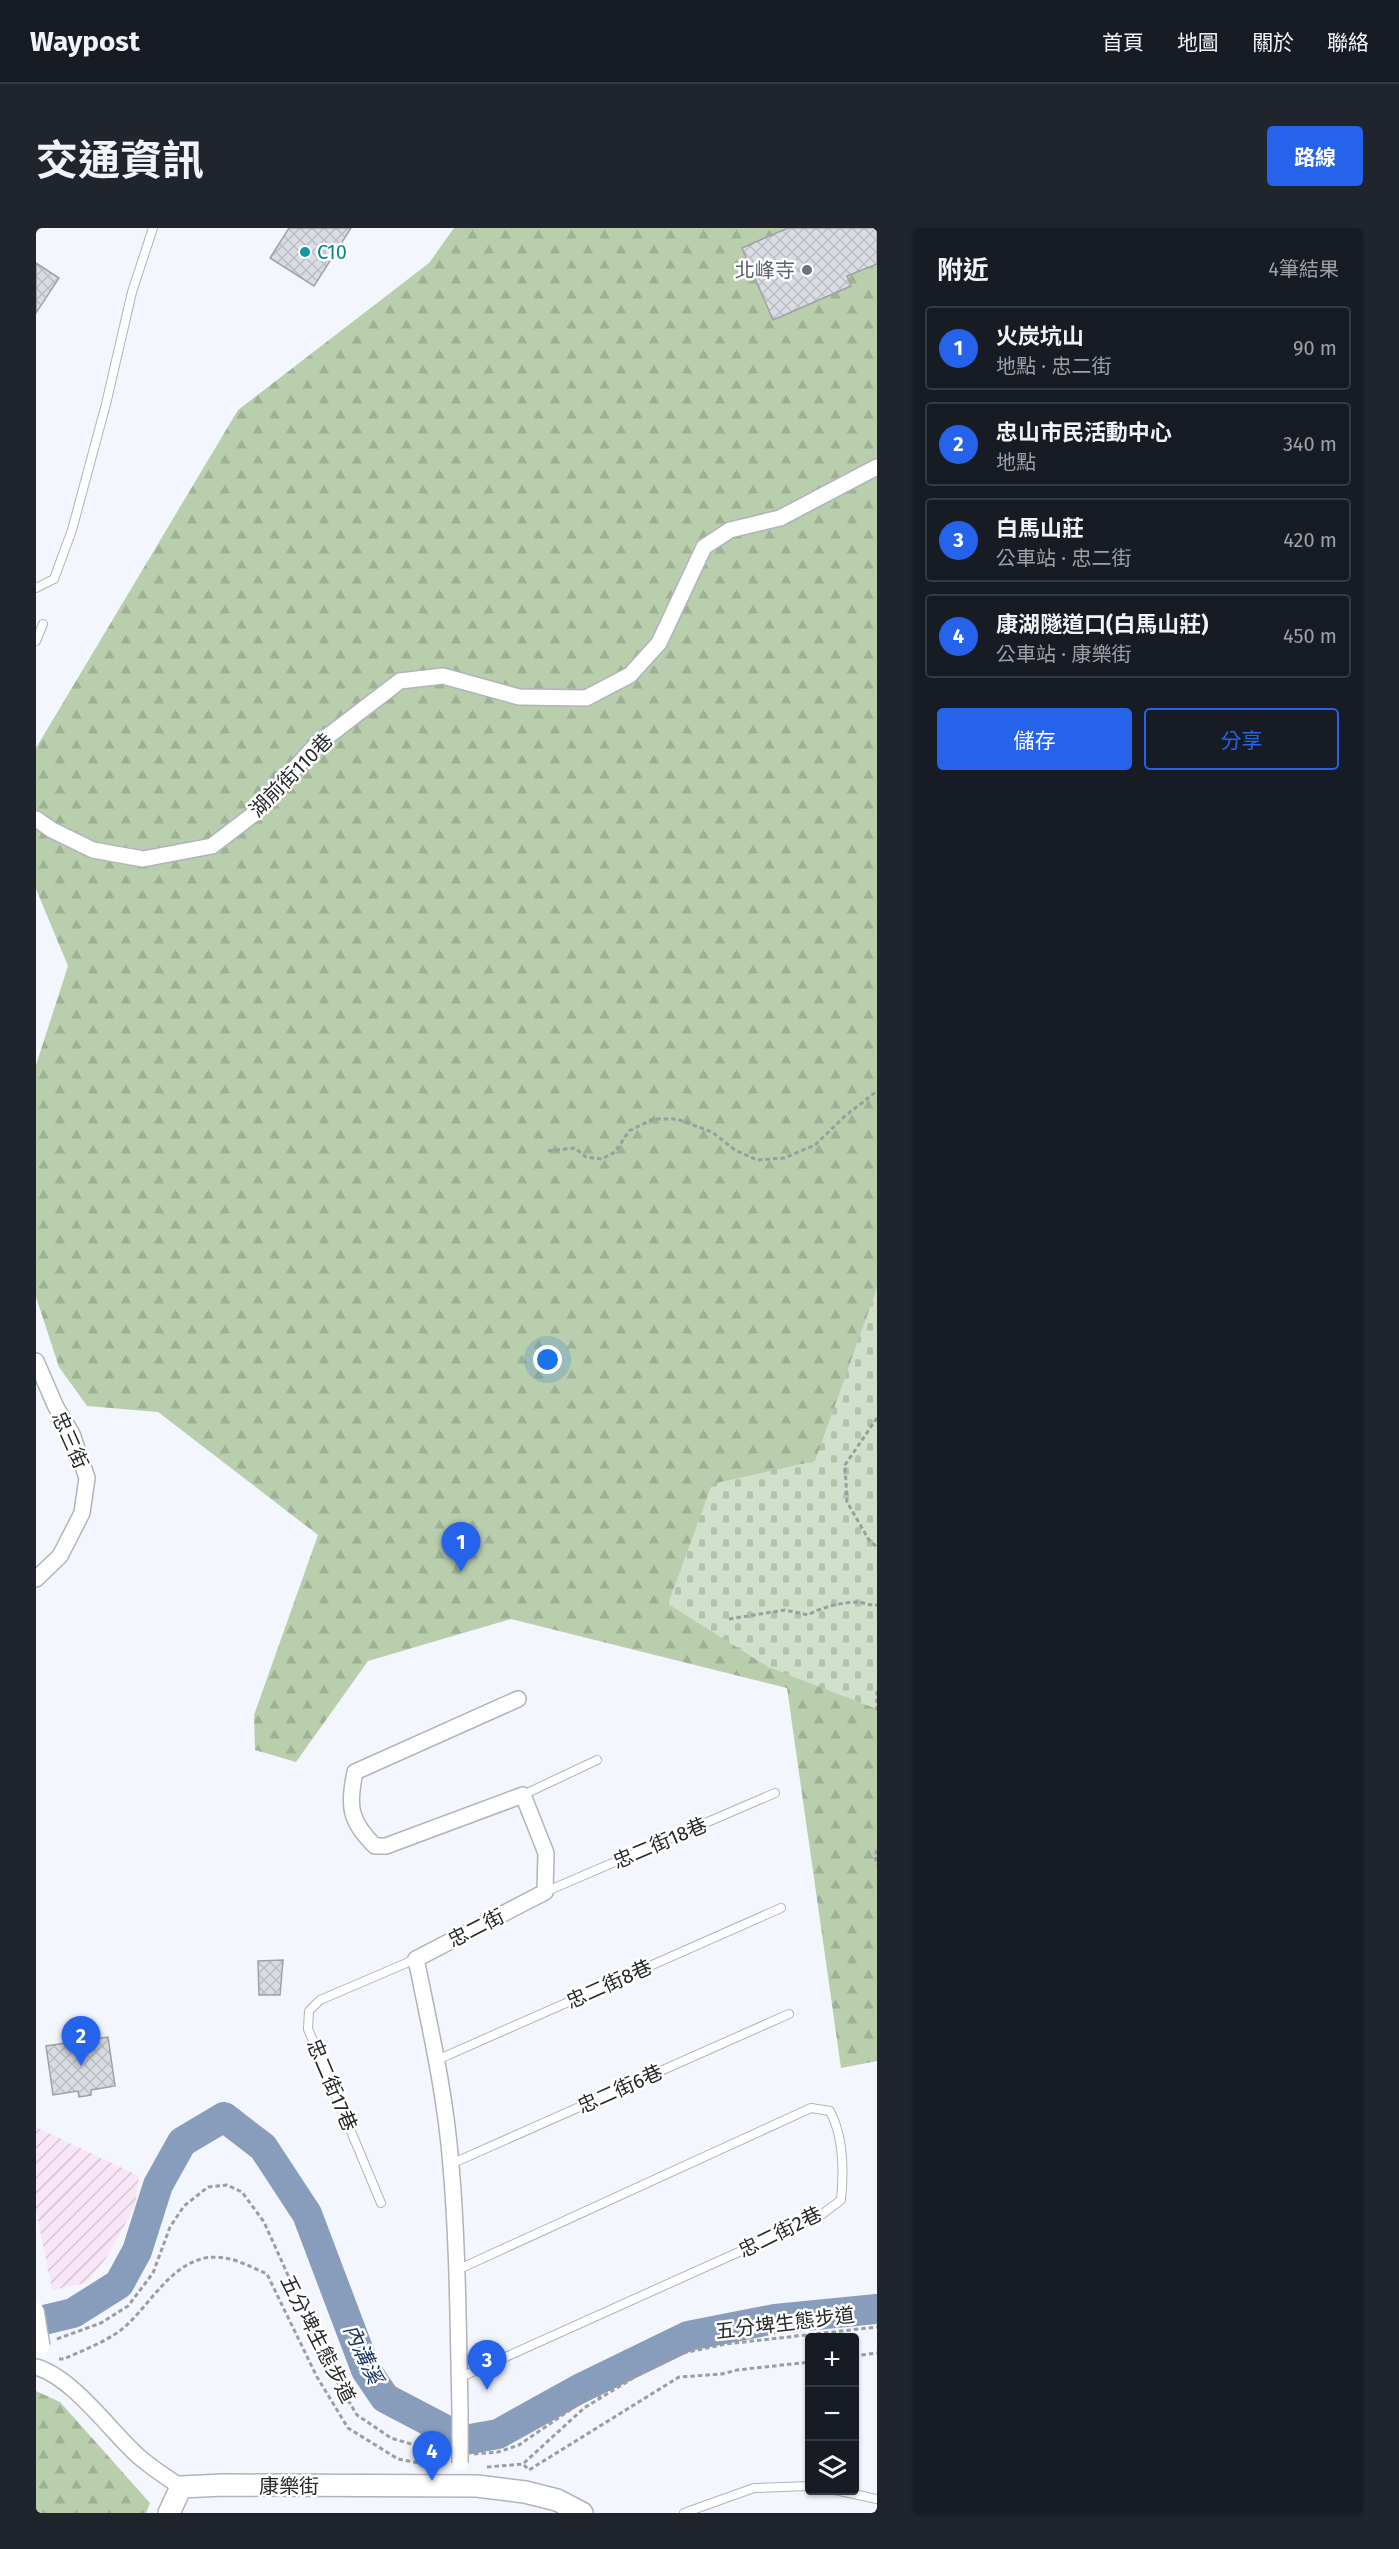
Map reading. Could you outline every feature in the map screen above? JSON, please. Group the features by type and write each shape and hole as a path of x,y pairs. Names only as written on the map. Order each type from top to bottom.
{"street":[{"name":"湖前街110巷","path":"36,819 52,830 93,850 143,859 212,846 255,813 315,746 400,681 443,676 519,697 586,698 630,675 660,643 704,547 730,530 780,518 877,467"},
{"name":"忠三街","path":"36,1361 56,1407 72,1434 87,1478 82,1514 60,1557 36,1579"},
{"path":"518,1699 355,1772 349,1799 354,1820 365,1836 375,1846 386,1846 522,1795 546,1853 545,1892"},
{"name":"忠二街","path":"416,1959 545,1892"},
{"path":"416,1959 437,2060 451,2164 457,2270 462,2468"},
{"path":"36,2310 44,2356 137,2455 181,2487 169,2513"},
{"name":"康樂街","path":"181,2487 462,2468 525,2492 557,2500 582,2513"}],"lane":[{"path":"36,588 54,579 72,530 106,404 132,292 151,229"},
{"path":"36,641 43,624"},
{"path":"522,1795 597,1760"},
{"name":"忠二街18巷","path":"545,1892 776,1793"},
{"name":"忠二街8巷","path":"437,2060 781,1908"},
{"name":"忠二街17巷","path":"381,2203 308,2029 309,2012 320,2000 416,1959"},
{"name":"忠二街6巷","path":"451,2164 789,2014"},
{"name":"忠二街2巷","path":"457,2270 811,2108 830,2111 837,2125 843,2172 841,2200 821,2215 459,2378"},
{"path":"684,2513 754,2488 805,2486"},
{"path":"858,2495 877,2499"}],"path":[{"path":"548,1151 575,1148 586,1157 602,1158 615,1152 629,1131 653,1119 677,1119 712,1132 735,1150 757,1160 784,1158 815,1145 844,1116 877,1091"},
{"path":"877,1418 845,1465 847,1502 869,1540 877,1547"},
{"path":"729,1619 785,1610 808,1615 819,1608 861,1602 867,1606 877,1605"},
{"path":"877,1691 877,1712"},
{"path":"877,1850 875,1856 877,1865"},
{"name":"五分埤生態步道","path":"44,2356 128,2306 153,2273 170,2227 184,2206 208,2187 227,2186 242,2192 264,2222 328,2365 357,2415 391,2438 438,2454 447,2454"},
{"name":"五分埤生態步道","path":"44,2356 64,2359 103,2341 127,2325 164,2282 180,2268 208,2257 235,2260 267,2274 317,2377 348,2428 398,2459 462,2468 523,2464 584,2408 656,2364 683,2353 726,2344 877,2327"},
{"path":"859,2355 877,2353"},
{"name":"五分埤生態步道","path":"523,2464 529,2470 679,2377 722,2374 737,2370 805,2363"},
{"name":"五分埤生態步道","path":"462,2468 519,2445 596,2392 600,2397"}],"shaded area":[{"path":"36,2127 139,2176 135,2206 107,2257 86,2283 52,2290 36,2210"}],"green space":[{"path":"454,228 877,228 877,2061 841,2068 787,1688 511,1619 368,1661 296,1762 255,1750 254,1715 318,1535 158,1412 87,1406 59,1367 36,1297 36,1065 68,966 36,889 36,748 238,410 429,263"},
{"path":"877,1288 877,1709 768,1667 668,1604 712,1484 815,1461"},
{"path":"36,2391 60,2402 150,2503 146,2513 36,2513"}],"building":[{"name":"C10","path":"289,228 351,228 314,286 270,258"},
{"name":"北峰寺","path":"788,228 877,228 877,264 847,276 851,286 773,320 742,248"},
{"path":"36,263 59,278 36,313"},
{"path":"283,1960 280,1995 259,1995 258,1961"},
{"path":"108,2037 115,2086 91,2090 91,2095 79,2097 78,2091 53,2095 46,2046"}],"waterway":[{"name":"內溝溪","path":"36,2322 73,2313 119,2284 137,2251 158,2185 182,2142 224,2117 263,2147 307,2214 366,2370 385,2398 465,2440 498,2434 579,2389 688,2336 775,2319 877,2309"}],"place":[{"name":"C10","path":"305,252"},
{"name":"北峰寺","path":"807,270"},
{"name":"火炭坑山","path":"461,1572"},
{"name":"忠山市民活動中心","path":"81,2066"},
{"name":"白馬山莊","path":"487,2390"},
{"name":"康湖隧道口(白馬山莊)","path":"432,2481"}]}
